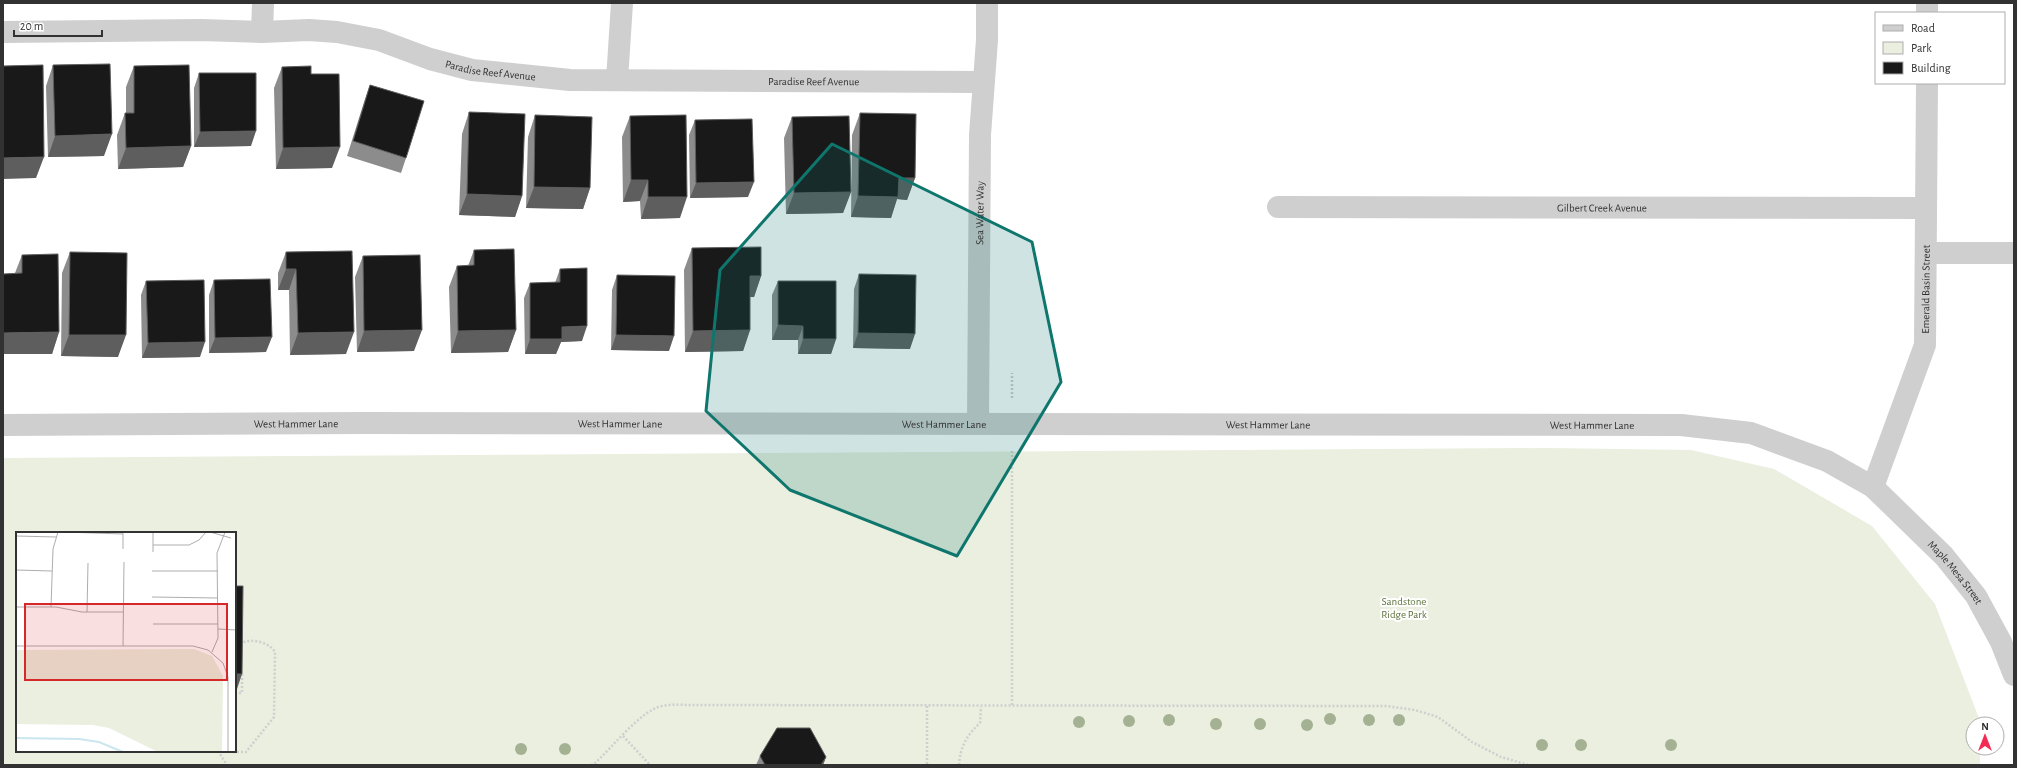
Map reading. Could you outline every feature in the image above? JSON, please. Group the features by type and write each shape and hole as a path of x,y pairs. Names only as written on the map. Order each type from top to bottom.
{"street":[{"path":"262,32 263,3"},
{"path":"617,80 622,3"},
{"name":"Sea Water Way","path":"978,423 980,135 987,3"},
{"name":"Paradise Reef Avenue","path":"3,32 193,30 262,32 309,30 336,32 379,40 430,59 472,70 570,80 983,82"},
{"name":"Emerald Basin Street","path":"1873,486 1925,345 1926,84"},
{"name":"Gilbert Creek Avenue","path":"1278,208 1925,208"},
{"path":"1926,253 2014,252"},
{"name":"West Hammer Lane","path":"3,425 978,423 1681,425 1751,433 1827,461 1873,486"},
{"name":"Maple Mesa Street","path":"1873,486 1944,556 1976,596 2001,642 2014,675"}],"path":[{"path":"1012,450 1012,706"},
{"path":"218,752 246,752 274,717 275,652 271,646 264,642 242,642 242,649"},
{"path":"236,693 242,693 242,664"},
{"path":"591,765 594,764 646,712 663,706 1386,706 1415,710 1438,717 1472,742 1502,757 1528,765"},
{"path":"927,706 927,765"},
{"path":"959,765 962,746 970,732 980,723 981,706"},
{"path":"623,736 650,765"},
{"path":"218,752 227,765"}],"highlighted area":[{"path":"832,144 1032,242 1061,382 957,556 790,490 706,411 720,270"}],"green space":[{"name":"Sandstone Ridge Park","path":"1545,448 1691,450 1774,469 1872,526 1935,604 1978,716 1965,716 1965,756 1980,756 1980,765 3,765 3,458"}],"building":[{"path":"110,64 112,134 55,136 53,65"},
{"path":"43,65 44,157 3,158 3,66"},
{"path":"189,65 191,146 126,148 125,113 134,113 134,66"},
{"path":"311,66 311,74 339,74 340,147 283,148 282,67"},
{"path":"199,73 256,73 256,131 200,132"},
{"path":"370,85 424,101 406,158 353,141"},
{"path":"469,112 525,114 522,196 467,194"},
{"path":"860,113 916,114 915,178 899,178 898,197 858,196"},
{"path":"535,115 592,117 590,188 534,187"},
{"path":"686,115 687,197 648,197 648,180 631,180 630,116"},
{"path":"849,116 851,192 794,193 792,117"},
{"path":"752,119 754,182 696,183 695,120"},
{"path":"761,247 761,276 750,276 750,330 693,331 692,248"},
{"path":"514,249 516,330 458,331 457,266 474,265 474,250"},
{"path":"352,251 354,332 298,333 296,269 286,269 286,252"},
{"path":"70,252 127,253 126,335 69,335"},
{"path":"58,254 59,332 3,333 3,274 22,273 22,255"},
{"path":"420,255 422,330 364,331 363,256"},
{"path":"587,268 587,326 562,327 562,339 530,339 530,283 560,282 560,269"},
{"path":"859,274 916,275 915,334 858,333"},
{"path":"617,275 675,276 674,336 616,335"},
{"path":"270,279 272,337 215,338 214,280"},
{"path":"204,280 205,342 148,343 146,281"},
{"path":"778,281 836,281 836,339 803,339 803,326 778,325"},
{"path":"236,586 243,586 242,674 236,674"},
{"path":"777,728 810,728 826,757 821,765 765,765 760,756"}]}
